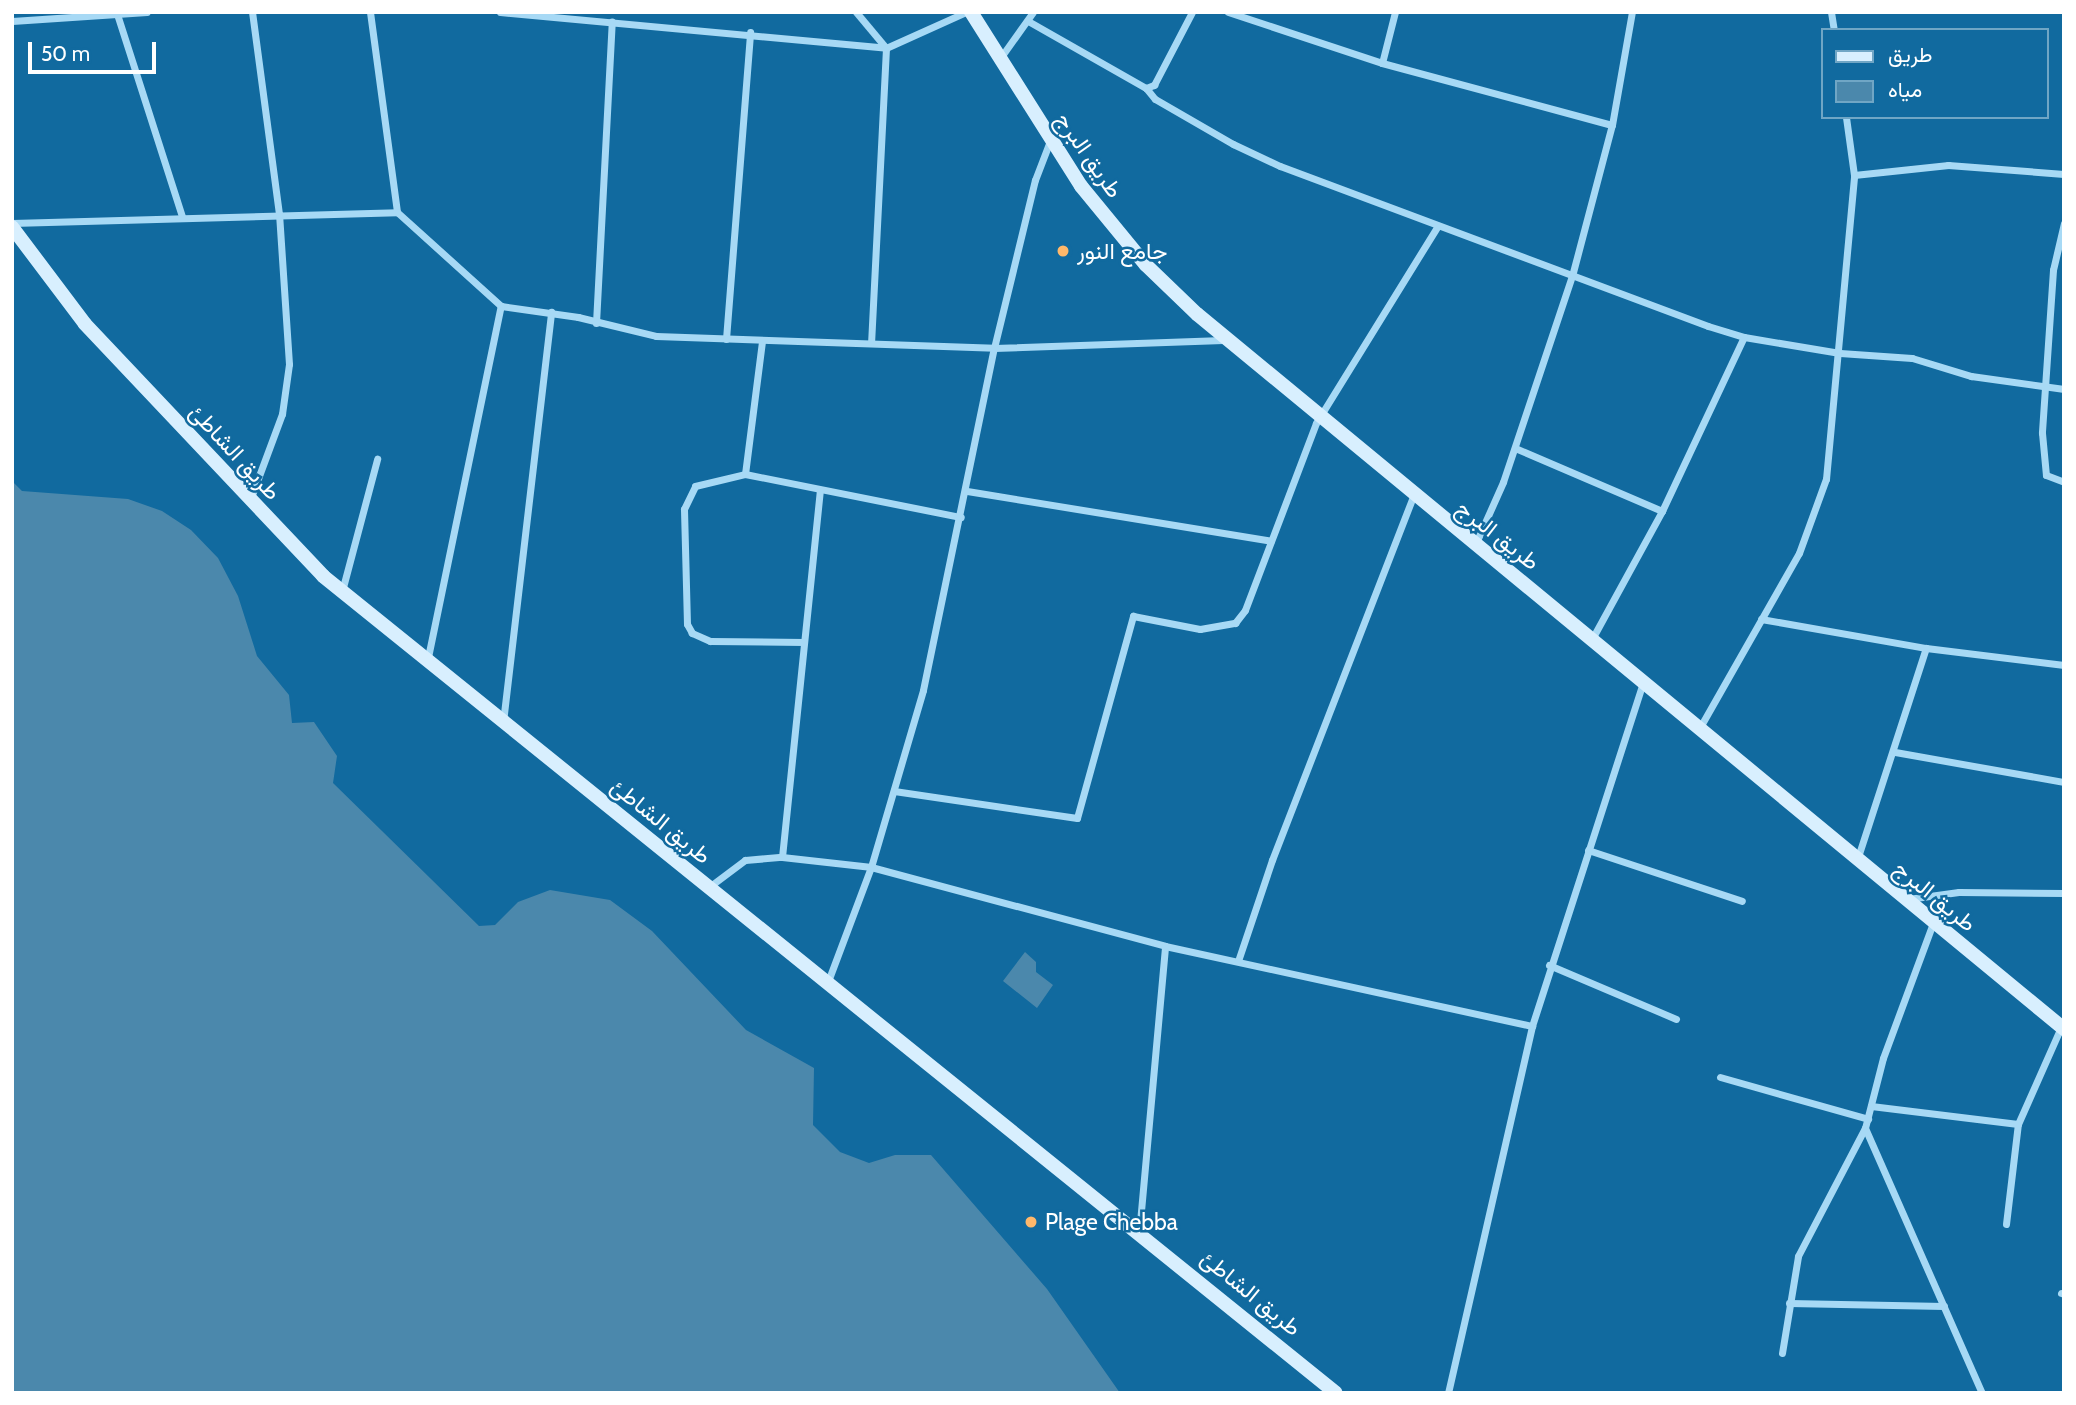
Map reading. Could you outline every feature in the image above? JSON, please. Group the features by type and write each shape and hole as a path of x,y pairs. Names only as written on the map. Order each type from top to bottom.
{"main road":[{"name":"طريق البرج","path":"969,12 1050,141 1122,238 1227,340 1413,496 1591,639 2062,1028"},
{"name":"طريق الشاطئ","path":"12,225 85,324 250,501 341,592 1336,1393"}],"street":[{"path":"12,21 147,12"},
{"path":"250,501 289,384 279,214 252,12"},
{"path":"370,12 397,212 501,306 551,313 634,334 762,341 871,342 994,348 1227,340"},
{"path":"500,12 576,15 612,21 750,32 886,48 969,12"},
{"path":"856,12 886,48 871,342"},
{"path":"1000,59 1033,12"},
{"path":"1146,88 1154,85 1192,12"},
{"path":"1228,12 1382,63 1612,125"},
{"path":"1382,63 1395,12"},
{"path":"1475,546 1515,448 1572,276 1612,125 1632,12"},
{"path":"117,14 182,217"},
{"path":"596,323 612,21"},
{"path":"1028,21 1146,88 1155,99 1233,144 1437,227 1572,276 1744,337 1840,353 1912,358 1971,376 2042,389 2064,389"},
{"path":"726,339 750,32"},
{"path":"1699,730 1799,553 1826,479 1840,353 1854,175 1846,119"},
{"path":"827,984 871,867 923,690 967,491 994,348 1035,180 1050,141"},
{"path":"1854,175 1948,165 2064,174"},
{"path":"12,225 182,217 397,212"},
{"path":"2064,223 2053,270 2042,389 2046,475 2064,482"},
{"path":"894,790 1077,818 1133,616 1200,629 1235,623 1254,594 1271,541 1320,417 1437,227"},
{"path":"427,663 501,306"},
{"path":"503,724 551,313"},
{"path":"1591,639 1662,511 1744,337"},
{"path":"745,474 762,341"},
{"path":"1515,448 1662,511"},
{"path":"341,592 377,459"},
{"path":"804,642 699,640 687,624 684,509 688,495 707,481 745,474 961,517"},
{"path":"782,858 820,491"},
{"path":"967,491 1271,541"},
{"path":"1238,961 1413,496"},
{"path":"1761,619 1927,648 2064,665"},
{"path":"1857,861 1927,648"},
{"path":"1448,1393 1532,1026 1549,965 1643,683"},
{"path":"1895,752 2064,782"},
{"path":"1588,849 1742,901"},
{"path":"708,887 745,860 782,858 871,867 1165,946 1532,1026"},
{"path":"1905,900 1959,892 2064,893"},
{"path":"1782,1353 1789,1303 1805,1237 1865,1128 1883,1058 1933,923"},
{"path":"1139,1233 1165,946"},
{"path":"1549,965 1676,1019"},
{"path":"2006,1224 2018,1124 2062,1028"},
{"path":"1720,1077 1868,1119"},
{"path":"1871,1106 2018,1124"},
{"path":"1865,1128 1979,1391"},
{"path":"1789,1303 1944,1306"}],"water":[{"path":"12,481 22,491 128,499 162,511 191,530 218,558 238,596 257,656 289,695 292,723 314,722 337,756 333,783 479,926 495,925 518,902 550,890 610,900 652,931 746,1030 814,1068 813,1125 840,1152 869,1163 895,1155 931,1155 1047,1289 1120,1393 12,1393"},
{"path":"1025,952 1036,962 1036,972 1053,985 1037,1008 1003,981"}],"place":[{"name":"جامع النور","path":"1063,251"},
{"name":"Plage Chebba","path":"1031,1222"}]}
